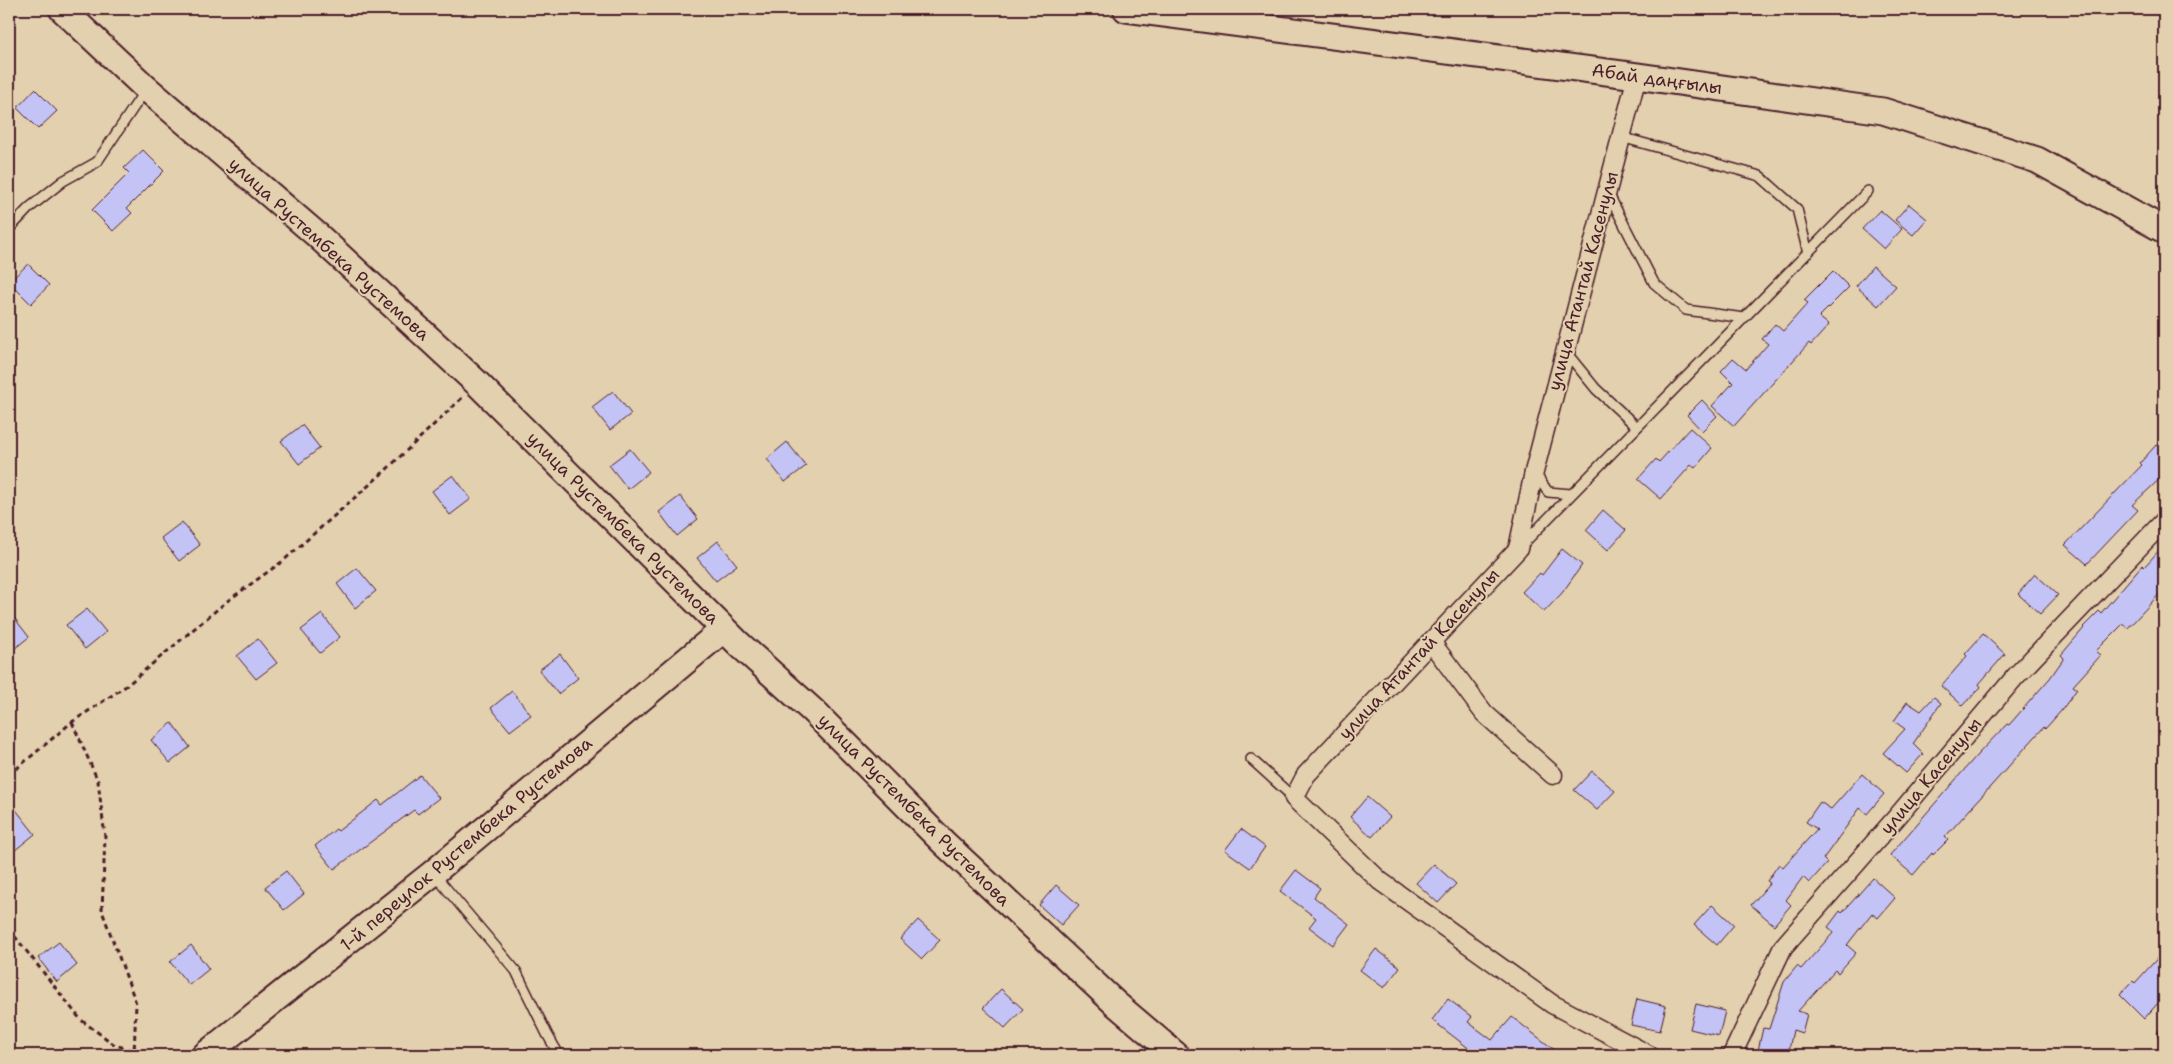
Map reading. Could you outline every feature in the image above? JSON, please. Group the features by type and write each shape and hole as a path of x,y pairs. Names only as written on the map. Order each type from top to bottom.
{"street":[{"name":"улица Рустембека Рустемова","path":"62,9 146,88 318,235 478,383 724,629 813,711 943,842 1116,1004 1176,1055"},
{"name":"Абай даңғылы","path":"1126,9 1221,15 1883,111 2037,160 2164,230"},
{"name":"улица Атантай Касенулы","path":"1294,798 1306,775 1518,549 1534,472 1637,76"},
{"name":"улица Касенулы","path":"1732,1055 1783,947 1896,818 2015,677 2164,521"},
{"name":"1-й переулок Рустембека Рустемова","path":"205,1055 433,873 724,629"},
{"path":"1431,642 1484,713 1553,775"},
{"path":"1294,798 1380,881 1552,1004 1649,1055"}],"lane":[{"path":"9,229 29,208 63,181 97,162 146,88"},
{"path":"1621,137 1760,176 1796,209 1808,253"},
{"path":"1607,190 1654,283 1686,310 1744,318"},
{"path":"1518,549 1868,191"},
{"path":"1565,351 1596,389 1637,427"},
{"path":"1534,472 1548,492 1571,494"},
{"path":"1251,759 1294,798"},
{"path":"433,873 516,971 546,1034 559,1055"}],"path":[{"path":"9,775 72,722 126,686 226,602 283,562 385,471 478,383"},
{"path":"9,929 81,1020 115,1045 135,1053 136,1003 102,911 105,838 98,781 72,722"}],"building":[{"path":"35,89 57,111 38,129 17,108"},
{"path":"143,150 164,171 127,208 132,213 113,231 92,210 129,173 124,168"},
{"path":"1909,204 1927,219 1913,235 1895,220"},
{"path":"1880,210 1902,229 1884,249 1862,229"},
{"path":"28,264 49,285 31,304 9,282"},
{"path":"1873,266 1896,286 1878,306 1856,286"},
{"path":"1833,271 1849,287 1819,317 1829,325 1811,345 1809,343 1734,426 1712,406 1733,383 1721,371 1733,358 1746,369 1768,344 1762,339 1775,324 1783,331 1808,303 1804,300"},
{"path":"613,391 631,414 610,430 592,407"},
{"path":"1702,400 1717,416 1702,431 1687,415"},
{"path":"302,425 320,448 299,464 281,441"},
{"path":"1690,428 1712,448 1695,468 1691,465 1661,499 1638,479 1656,459 1659,462"},
{"path":"2164,436 2164,475 2132,505 2138,510 2087,564 2065,545 2142,465 2140,463"},
{"path":"787,442 806,466 785,482 767,459"},
{"path":"630,449 649,472 628,489 609,465"},
{"path":"453,475 471,499 450,515 432,491"},
{"path":"680,496 698,519 677,536 659,512"},
{"path":"1603,510 1626,530 1608,550 1586,530"},
{"path":"182,522 200,545 179,561 161,538"},
{"path":"718,541 737,565 716,581 697,558"},
{"path":"2164,545 2164,589 2128,628 2123,624 2096,651 2101,655 2073,686 2077,689 2061,711 2045,729 2044,727 1945,837 1948,840 1933,855 1932,853 1913,875 1890,855 1978,754 2007,724 2009,725 2050,678 2064,658 2061,655 2083,627 2099,611 2101,613 2142,565 2144,567"},
{"path":"1562,549 1582,565 1562,593 1544,612 1522,592 1540,573 1542,575"},
{"path":"357,568 376,591 355,608 337,584"},
{"path":"2035,574 2058,595 2040,614 2018,594"},
{"path":"87,609 106,632 85,649 66,625"},
{"path":"9,611 29,637 9,653"},
{"path":"322,614 340,637 320,653 301,630"},
{"path":"1983,634 2005,654 1979,684 1981,687 1963,706 1941,686"},
{"path":"258,639 277,663 256,679 237,656"},
{"path":"560,654 578,678 558,694 539,670"},
{"path":"512,691 531,715 510,731 491,708"},
{"path":"1934,697 1941,703 1913,744 1923,754 1906,773 1883,753 1905,729 1894,721 1907,702 1921,711"},
{"path":"172,723 190,747 170,763 151,740"},
{"path":"1592,771 1615,791 1597,810 1574,790"},
{"path":"1862,774 1884,794 1867,814 1860,808 1823,859 1827,863 1809,883 1803,877 1786,900 1791,905 1774,925 1751,905 1770,883 1767,881 1779,864 1783,867 1817,829 1806,822 1820,802 1831,809"},
{"path":"420,775 439,798 418,814 414,810 334,869 315,846 378,800 382,805"},
{"path":"1367,797 1390,817 1372,837 1350,817"},
{"path":"9,801 35,834 9,855"},
{"path":"1241,829 1265,847 1250,868 1225,850"},
{"path":"1434,864 1456,884 1438,903 1416,883"},
{"path":"1296,870 1320,888 1314,897 1349,924 1333,945 1309,927 1316,918 1280,891"},
{"path":"286,871 304,894 284,910 265,887"},
{"path":"1873,878 1895,898 1878,918 1872,913 1847,945 1856,953 1838,973 1835,970 1798,1011 1807,1014 1802,1033 1793,1030 1788,1055 1757,1055 1763,1028 1769,1029 1784,982 1797,966 1801,969 1834,932 1828,927 1840,911 1842,913"},
{"path":"1056,885 1079,905 1061,925 1039,905"},
{"path":"1712,905 1734,925 1717,945 1694,925"},
{"path":"918,920 940,940 922,959 900,939"},
{"path":"59,942 77,965 57,982 38,958"},
{"path":"191,945 209,969 189,985 170,962"},
{"path":"1376,949 1400,967 1384,988 1360,970"},
{"path":"2164,951 2164,996 2144,1019 2120,995 2133,981 2135,983"},
{"path":"1001,989 1023,1009 1005,1028 983,1008"},
{"path":"1448,999 1472,1017 1468,1022 1492,1040 1512,1017 1561,1055 1467,1055 1471,1050 1432,1020"},
{"path":"1637,999 1666,1006 1660,1031 1631,1025"},
{"path":"1696,1004 1725,1011 1719,1036 1690,1029"}]}
